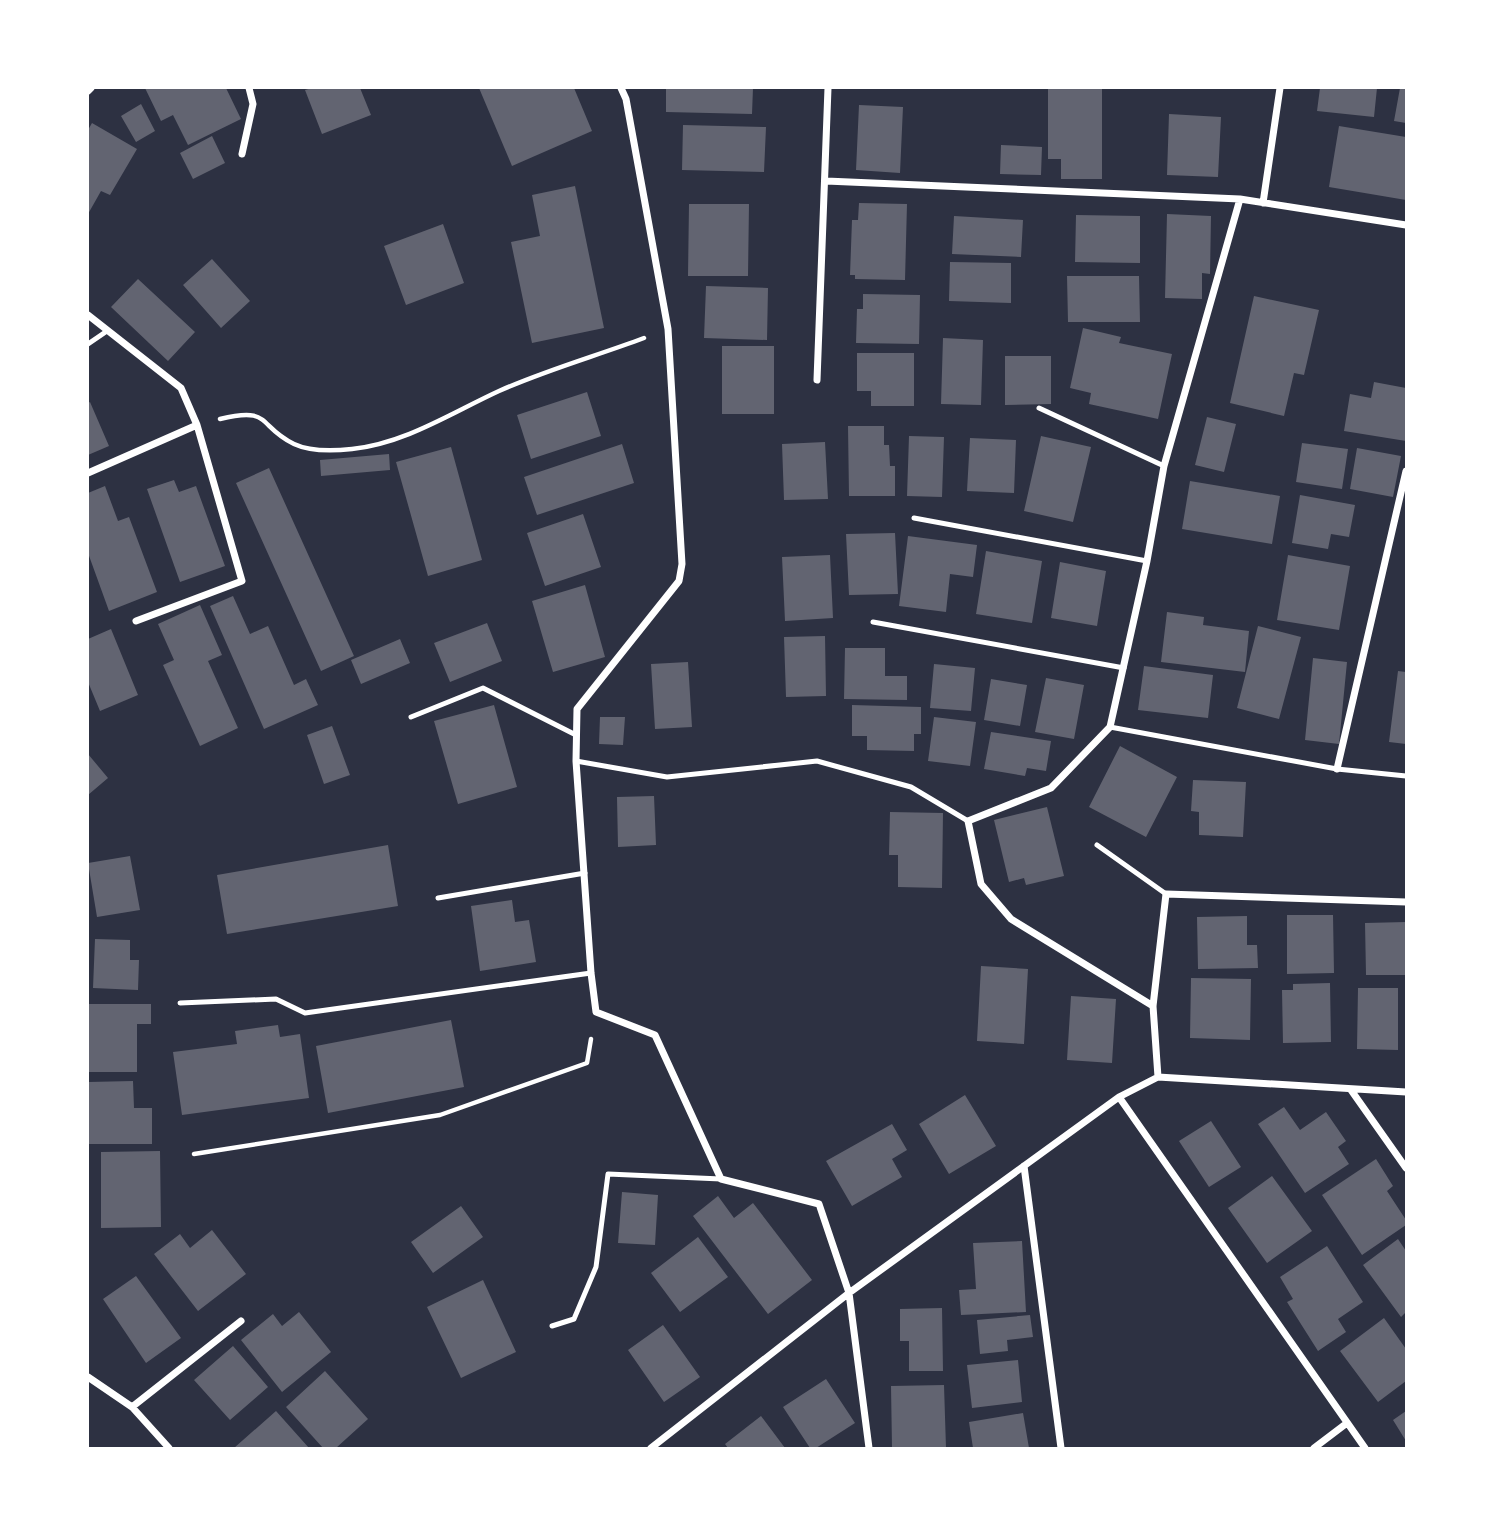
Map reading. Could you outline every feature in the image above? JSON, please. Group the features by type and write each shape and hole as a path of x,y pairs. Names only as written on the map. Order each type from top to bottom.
{"street":[{"path":"242,154 253,104 249,88"},
{"path":"621,88 626,100 668,330 682,564 679,582 577,709 576,761 596,1012 655,1035 721,1179 820,1204 849,1293 869,1448"},
{"path":"817,380 828,88"},
{"path":"1263,203 1280,88"},
{"path":"826,181 1240,199 1406,225"},
{"path":"1153,1006 1011,919 981,884 968,821 1051,788 1110,727 1147,561 1164,466 1240,199"},
{"path":"88,316 181,388 197,425 242,581 135,621"},
{"path":"88,473 197,425"},
{"path":"1337,769 1406,471"},
{"path":"1158,1077 1153,1006 1166,894 1406,902"},
{"path":"651,1448 849,1293 1119,1097 1158,1077 1406,1092"},
{"path":"1351,1090 1406,1168"},
{"path":"1119,1097 1364,1448"},
{"path":"1024,1166 1061,1448"},
{"path":"132,1407 240,1321"},
{"path":"88,1377 132,1407 169,1448"},
{"path":"1314,1448 1347,1423"}],"lane":[{"path":"88,344 107,331"},
{"path":"1039,408 1164,466"},
{"path":"914,518 1147,561"},
{"path":"873,622 1124,668"},
{"path":"411,717 483,688 576,735"},
{"path":"1110,727 1337,769 1406,776"},
{"path":"576,761 667,777 817,761 911,787 968,821"},
{"path":"1097,845 1166,894"},
{"path":"438,898 585,873"},
{"path":"180,1003 276,999 305,1013 591,973"},
{"path":"552,1326 575,1319 596,1267 608,1174 721,1179"}],"path":[{"path":"197,425 243,414 261,417 282,437 297,446 320,450 351,449 383,443 435,424 501,390 668,330"},
{"path":"194,1154 440,1115 587,1063 596,1012"}],"building":[{"path":"145,88 226,88 241,119 188,145 173,115 161,121"},
{"path":"360,88 371,115 322,134 305,90"},
{"path":"479,88 574,88 592,131 512,166"},
{"path":"666,88 753,88 752,114 666,112"},
{"path":"1048,88 1102,88 1102,179 1061,179 1061,159 1048,159"},
{"path":"1320,88 1377,88 1374,117 1317,111"},
{"path":"1400,88 1406,88 1406,123 1394,121"},
{"path":"141,104 155,131 136,142 121,116"},
{"path":"859,105 903,107 900,173 856,170"},
{"path":"1169,114 1221,117 1218,177 1167,175"},
{"path":"92,123 137,149 110,195 101,191 88,214 88,130"},
{"path":"683,125 766,127 764,172 682,170"},
{"path":"1339,126 1406,137 1406,200 1329,187"},
{"path":"212,136 225,163 193,179 180,153"},
{"path":"1001,145 1042,147 1041,175 1000,174"},
{"path":"575,186 604,328 532,343 511,242 540,236 532,195"},
{"path":"859,203 907,204 905,280 855,279 855,275 850,275 852,220 858,220"},
{"path":"689,204 749,204 748,276 688,276"},
{"path":"1167,214 1211,216 1210,274 1202,273 1202,299 1165,298"},
{"path":"1076,215 1140,216 1140,263 1075,262"},
{"path":"954,216 1023,220 1021,257 952,254"},
{"path":"443,224 464,283 406,305 384,246"},
{"path":"212,259 250,301 221,328 183,285"},
{"path":"950,262 1011,263 1011,303 949,301"},
{"path":"1067,276 1139,276 1140,322 1068,322"},
{"path":"138,279 195,332 168,361 111,307"},
{"path":"706,286 768,288 767,340 704,338"},
{"path":"863,294 920,295 919,344 856,343 857,309 863,309"},
{"path":"1254,296 1319,310 1304,375 1294,373 1284,416 1230,403"},
{"path":"1083,328 1121,337 1119,343 1172,354 1158,419 1089,404 1091,393 1070,388"},
{"path":"943,338 983,340 981,405 941,404"},
{"path":"722,346 774,346 774,414 722,414"},
{"path":"857,353 914,353 914,406 871,406 871,391 857,391"},
{"path":"1005,356 1051,356 1051,404 1005,405"},
{"path":"1374,382 1406,388 1406,441 1344,431 1350,394 1371,398"},
{"path":"587,392 601,436 531,459 517,415"},
{"path":"90,402 109,446 88,455 88,403"},
{"path":"1207,417 1236,424 1224,472 1195,465"},
{"path":"848,426 884,426 884,445 889,445 890,466 895,466 895,496 849,496"},
{"path":"909,436 944,437 942,497 907,496"},
{"path":"1041,436 1091,447 1073,522 1024,511"},
{"path":"970,438 1016,440 1014,493 967,491"},
{"path":"825,442 828,499 784,500 782,444"},
{"path":"1302,443 1348,449 1342,489 1296,482"},
{"path":"622,444 634,483 537,515 524,477"},
{"path":"451,447 482,560 428,576 396,462"},
{"path":"1357,448 1401,456 1393,497 1350,489"},
{"path":"389,454 390,470 321,476 320,460"},
{"path":"269,468 354,656 321,671 236,483"},
{"path":"174,480 179,492 196,486 225,566 180,582 147,489"},
{"path":"1190,481 1280,496 1272,544 1182,529"},
{"path":"105,486 118,521 129,517 157,592 109,611 88,553 88,493"},
{"path":"1300,495 1355,505 1349,537 1331,534 1328,549 1292,543"},
{"path":"583,514 601,567 545,586 527,533"},
{"path":"895,533 898,594 849,595 846,534"},
{"path":"908,536 977,545 973,577 950,574 946,612 899,606"},
{"path":"986,551 1042,561 1032,623 976,614"},
{"path":"830,555 833,618 785,621 782,557"},
{"path":"1288,555 1350,566 1339,630 1277,620"},
{"path":"1060,562 1106,571 1097,626 1051,618"},
{"path":"585,585 605,657 553,672 532,601"},
{"path":"233,596 250,634 268,626 294,685 306,679 318,705 264,729 210,606"},
{"path":"200,605 222,655 208,661 238,728 200,746 163,665 174,660 158,624"},
{"path":"1167,612 1204,617 1203,625 1249,631 1245,672 1161,662"},
{"path":"487,623 502,661 450,682 434,643"},
{"path":"1258,626 1301,637 1279,719 1237,708"},
{"path":"111,629 138,695 100,711 88,682 88,639"},
{"path":"825,636 826,696 786,697 784,637"},
{"path":"400,639 410,663 361,684 351,660"},
{"path":"845,648 885,648 885,676 907,676 907,700 844,699"},
{"path":"1313,658 1347,662 1339,744 1305,740"},
{"path":"688,662 692,727 655,729 651,664"},
{"path":"934,664 975,668 971,711 930,708"},
{"path":"1144,666 1213,675 1208,718 1138,710"},
{"path":"1398,671 1406,672 1406,744 1389,742"},
{"path":"1046,678 1084,685 1074,739 1035,732"},
{"path":"991,679 1027,685 1020,726 984,720"},
{"path":"494,705 517,787 458,804 434,721"},
{"path":"852,705 921,707 921,734 914,734 914,751 867,750 867,736 852,736"},
{"path":"600,717 625,717 623,745 599,744"},
{"path":"934,717 976,722 970,766 928,761"},
{"path":"332,726 350,775 324,784 307,735"},
{"path":"991,732 1051,741 1046,771 1027,768 1025,776 984,769"},
{"path":"1120,746 1177,777 1146,837 1089,807"},
{"path":"88,754 108,778 88,795"},
{"path":"1193,780 1246,782 1243,837 1199,835 1199,812 1191,811"},
{"path":"654,796 656,845 618,847 617,797"},
{"path":"1047,807 1064,876 1026,885 1024,878 1009,882 994,820"},
{"path":"890,812 943,813 942,888 898,887 898,855 889,855"},
{"path":"388,845 398,906 227,934 217,875"},
{"path":"130,856 140,910 97,917 88,863"},
{"path":"512,900 515,922 529,920 536,962 480,971 471,906"},
{"path":"1287,915 1333,915 1334,973 1287,974"},
{"path":"1247,916 1247,945 1257,945 1258,968 1198,969 1197,917"},
{"path":"1406,922 1406,975 1366,975 1365,923"},
{"path":"95,939 130,940 130,960 139,960 138,990 93,988"},
{"path":"981,966 1028,969 1024,1044 977,1041"},
{"path":"1191,978 1251,979 1250,1040 1190,1038"},
{"path":"1330,983 1331,1042 1283,1043 1282,990 1293,990 1293,984"},
{"path":"1358,988 1398,988 1398,1050 1357,1049"},
{"path":"1071,996 1116,999 1112,1063 1067,1060"},
{"path":"88,1004 151,1004 151,1024 137,1024 137,1072 88,1072"},
{"path":"451,1020 464,1087 328,1113 316,1046"},
{"path":"278,1025 280,1037 300,1034 309,1098 182,1115 173,1052 237,1044 235,1031"},
{"path":"133,1081 134,1108 152,1108 152,1144 88,1144 88,1082"},
{"path":"965,1095 996,1146 949,1174 919,1124"},
{"path":"1284,1107 1300,1130 1326,1112 1346,1141 1338,1147 1349,1164 1305,1193 1258,1124"},
{"path":"1211,1121 1241,1167 1209,1187 1179,1141"},
{"path":"892,1124 907,1150 892,1159 902,1177 852,1206 826,1161"},
{"path":"160,1151 161,1227 101,1228 101,1152"},
{"path":"1376,1159 1393,1186 1387,1191 1406,1220 1406,1225 1362,1255 1322,1195"},
{"path":"1272,1176 1312,1231 1267,1263 1228,1208"},
{"path":"622,1192 658,1195 655,1245 618,1243"},
{"path":"718,1196 734,1218 753,1203 812,1280 768,1314 693,1216"},
{"path":"461,1206 483,1237 433,1273 411,1242"},
{"path":"212,1230 246,1274 198,1311 154,1254 180,1234 190,1248"},
{"path":"698,1237 728,1277 680,1312 651,1273"},
{"path":"1398,1239 1406,1251 1406,1312 1401,1317 1363,1265"},
{"path":"1022,1241 1026,1312 961,1315 959,1290 976,1289 973,1243"},
{"path":"1327,1246 1363,1302 1338,1319 1346,1332 1318,1351 1287,1302 1293,1299 1280,1277"},
{"path":"136,1276 181,1338 146,1363 103,1299"},
{"path":"483,1280 516,1352 461,1378 427,1307"},
{"path":"942,1308 943,1371 909,1371 909,1341 900,1341 900,1309"},
{"path":"299,1312 331,1352 282,1392 241,1340 273,1314 282,1326"},
{"path":"1030,1315 1033,1337 1007,1340 1008,1351 980,1354 977,1320"},
{"path":"1384,1318 1406,1349 1406,1381 1378,1402 1340,1351"},
{"path":"663,1325 700,1377 664,1402 628,1350"},
{"path":"233,1346 268,1387 230,1420 194,1380"},
{"path":"1018,1360 1022,1402 972,1408 967,1365"},
{"path":"325,1371 368,1419 336,1448 323,1448 286,1407"},
{"path":"826,1379 855,1423 816,1448 810,1448 783,1407"},
{"path":"944,1385 946,1448 892,1448 891,1386"},
{"path":"276,1411 309,1448 234,1448"},
{"path":"1406,1411 1406,1441 1393,1420"},
{"path":"1023,1413 1029,1448 973,1448 969,1422"},
{"path":"761,1416 785,1448 728,1448 725,1444"}]}
